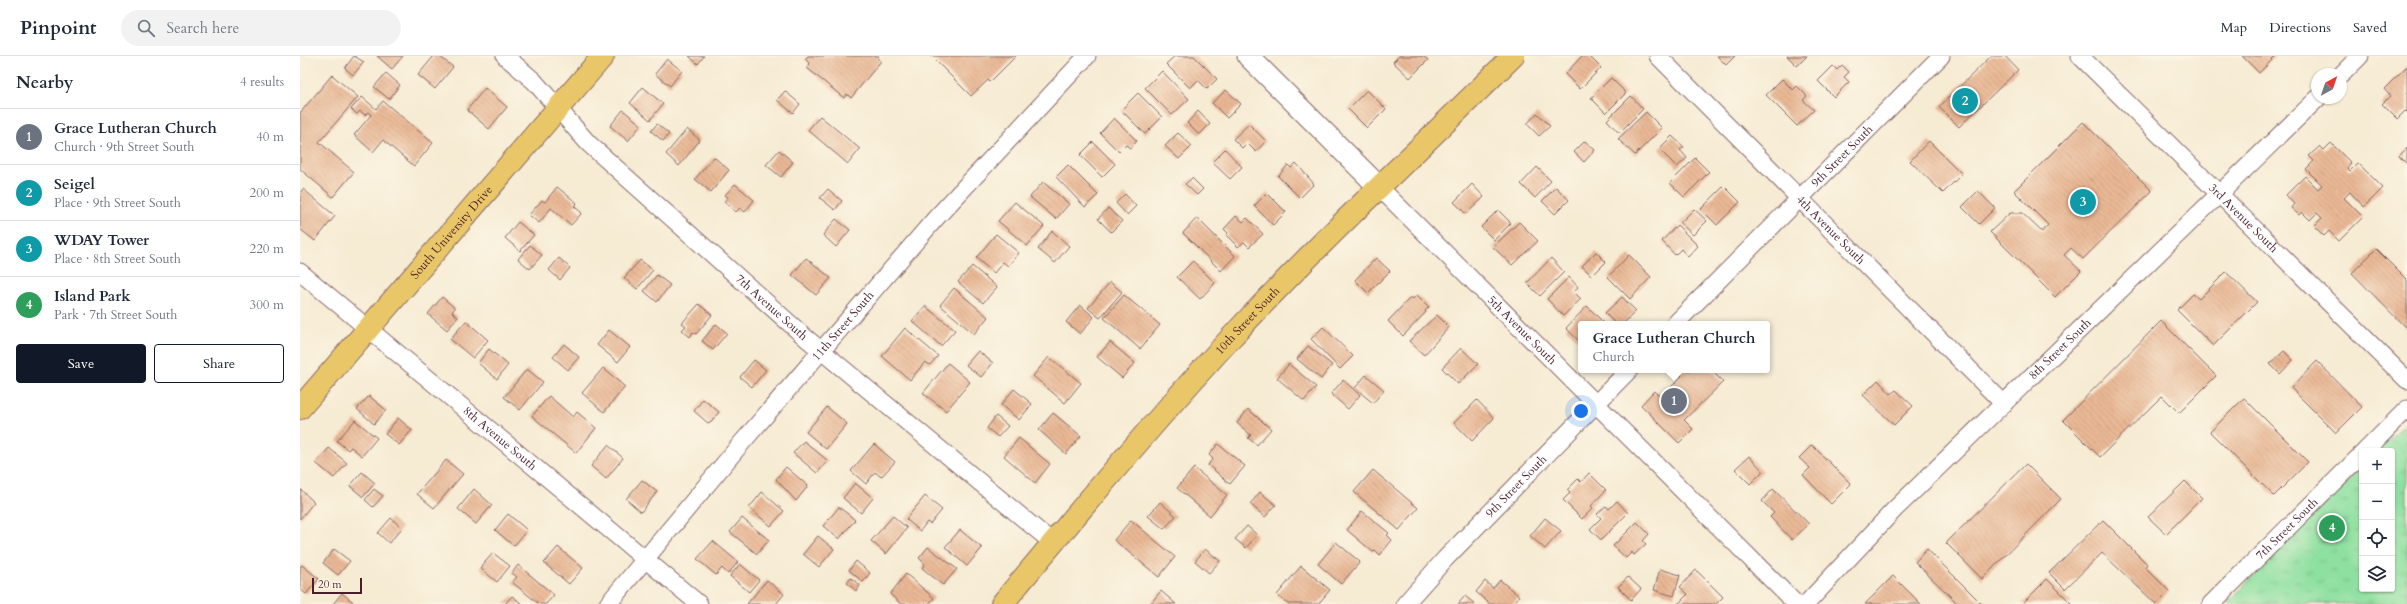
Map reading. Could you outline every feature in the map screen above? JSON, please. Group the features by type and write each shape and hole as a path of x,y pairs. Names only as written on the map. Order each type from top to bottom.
{"main road":[{"name":"South University Drive","path":"300,408 603,56"},
{"name":"10th Street South","path":"1002,604 1228,341 1284,282 1513,56"}],"street":[{"name":"7th Avenue South","path":"505,56 534,80 588,142 822,351 1053,544"},
{"name":"11th Street South","path":"608,604 739,446 940,214 1087,56"},
{"name":"5th Avenue South","path":"1248,56 1796,604"},
{"name":"4th Avenue South","path":"1658,56 2004,404"},
{"name":"9th Street South","path":"1678,321 1941,56"},
{"name":"3rd Avenue South","path":"2080,56 2407,380"},
{"path":"2347,69 2360,56"},
{"name":"8th Street South","path":"1806,604 1894,510 2312,104"},
{"name":"8th Avenue South","path":"300,272 699,604"},
{"name":"9th Street South","path":"1405,604 1445,558 1627,373"},
{"path":"2368,448 2407,409"},
{"name":"7th Street South","path":"2211,604 2359,457"}],"green space":[{"path":"2407,422 2407,604 2226,604 2359,470 2359,592 2395,592 2395,448 2380,448"}],"building":[{"path":"354,56 364,62 353,75 345,68"},
{"path":"377,56 403,56 392,69"},
{"path":"434,56 439,56 453,67 435,89 418,75"},
{"path":"689,56 704,56 698,64"},
{"path":"808,56 879,56 877,58 881,61 851,98 847,94 844,98 807,68 810,64 805,59"},
{"path":"931,56 1016,56 990,82 988,80 971,96"},
{"path":"1175,56 1194,56 1217,79 1207,89 1198,80 1190,88 1166,64"},
{"path":"1399,56 1423,56 1428,60 1410,78 1393,62"},
{"path":"1582,56 1589,56 1601,68 1580,89 1565,74"},
{"path":"1717,56 1735,56 1726,65"},
{"path":"1787,56 1807,56 1797,66"},
{"path":"1991,56 2005,56 2018,70 1959,127 1939,107"},
{"path":"2242,56 2276,56 2259,73"},
{"path":"667,59 682,71 670,86 655,74"},
{"path":"1842,65 1849,72 1844,77 1849,82 1834,97 1818,81 1833,66 1837,70"},
{"path":"2407,66 2407,112 2405,111 2397,119 2382,104 2390,96 2384,89"},
{"path":"1162,71 1189,99 1172,115 1145,88"},
{"path":"386,73 400,85 389,99 374,87"},
{"path":"332,75 358,97 319,142 354,172 333,197 300,169 300,113"},
{"path":"1611,78 1626,93 1606,113 1591,98"},
{"path":"1782,79 1793,90 1797,86 1807,96 1803,100 1814,110 1797,126 1766,95"},
{"path":"643,87 663,104 650,120 630,103"},
{"path":"485,88 507,107 489,129 467,110"},
{"path":"1226,90 1241,104 1227,118 1212,103"},
{"path":"1367,90 1386,109 1367,128 1348,109"},
{"path":"785,91 800,104 793,113 777,100"},
{"path":"1138,93 1162,117 1145,134 1121,110"},
{"path":"1631,96 1643,109 1619,133 1607,120"},
{"path":"362,97 376,109 383,101 433,143 414,166 383,140 373,152 354,135 371,115 368,112 365,115 360,111 357,114 351,109"},
{"path":"623,110 641,125 628,141 610,126"},
{"path":"1198,111 1210,124 1199,135 1187,123"},
{"path":"1646,112 1662,128 1635,155 1618,139"},
{"path":"1537,113 1550,126 1539,136 1527,124"},
{"path":"820,116 860,149 848,164 808,130"},
{"path":"1114,118 1137,141 1130,148 1126,145 1119,152 1100,133"},
{"path":"2083,122 2152,191 2083,259 2071,248 2064,255 2081,271 2055,297 1990,232 2010,213 2022,213 2042,232 2048,225 2014,191"},
{"path":"657,124 669,134 663,141 651,131"},
{"path":"1249,124 1266,141 1256,152 1247,143 1242,148 1233,139"},
{"path":"687,129 700,140 679,166 666,154"},
{"path":"1178,133 1192,146 1179,159 1165,146"},
{"path":"1672,136 1684,147 1680,150 1687,158 1677,167 1659,149"},
{"path":"1585,141 1595,150 1584,162 1574,152"},
{"path":"1929,141 1962,174 1943,193 1910,161"},
{"path":"1093,142 1115,164 1102,177 1080,155"},
{"path":"2331,143 2351,163 2347,168 2350,171 2358,163 2383,188 2364,207 2350,192 2344,198 2363,217 2339,241 2329,231 2324,236 2314,226 2322,218 2317,213 2310,220 2302,212 2299,215 2291,208 2294,204 2286,195 2305,176 2318,189 2322,185 2306,169 2314,161 2309,156 2320,146 2324,150"},
{"path":"2407,148 2407,164 2399,156"},
{"path":"1225,149 1242,167 1230,179 1212,162"},
{"path":"779,150 793,162 781,177 766,165"},
{"path":"714,157 729,170 711,192 695,179"},
{"path":"1695,158 1709,172 1684,197 1670,183"},
{"path":"1296,163 1314,184 1300,198 1278,176 1288,165 1291,168"},
{"path":"1068,165 1098,195 1085,207 1056,177"},
{"path":"1537,167 1551,181 1535,198 1521,184"},
{"path":"1192,178 1203,189 1197,195 1185,184"},
{"path":"1043,182 1069,204 1056,219 1030,197"},
{"path":"735,184 754,200 745,212 740,208 736,212 724,202 728,197 725,195"},
{"path":"1472,184 1484,197 1466,214 1454,202"},
{"path":"1724,186 1740,202 1717,225 1701,209"},
{"path":"557,187 577,203 574,206 582,213 571,225 551,208 539,223 529,215 542,200 545,202"},
{"path":"1556,187 1569,200 1555,214 1542,201"},
{"path":"303,189 335,216 315,241 300,229 300,193"},
{"path":"828,189 842,201 835,210 820,198"},
{"path":"1978,191 1995,208 1979,224 1962,207"},
{"path":"1267,193 1286,212 1273,225 1254,206"},
{"path":"1125,194 1136,206 1127,215 1116,203"},
{"path":"1015,202 1044,226 1027,246 998,221"},
{"path":"1108,208 1122,221 1111,232 1098,219"},
{"path":"1694,209 1707,221 1693,235 1680,223"},
{"path":"1498,210 1511,223 1494,240 1481,227"},
{"path":"1236,216 1243,222 1247,218 1263,234 1249,247 1244,242 1238,247 1226,235 1228,233 1224,229"},
{"path":"1197,218 1235,256 1221,271 1183,233"},
{"path":"836,219 850,230 836,247 823,235"},
{"path":"518,222 534,235 520,251 505,238"},
{"path":"1519,222 1538,241 1512,265 1493,247"},
{"path":"1677,225 1698,246 1688,257 1681,249 1675,255 1662,241"},
{"path":"1052,231 1069,246 1055,263 1038,249"},
{"path":"996,234 1019,253 1008,266 1003,262 994,273 976,258"},
{"path":"530,245 542,255 530,269 518,259"},
{"path":"2376,249 2407,280 2407,329 2352,273"},
{"path":"1596,252 1606,262 1592,276 1582,266"},
{"path":"1629,255 1651,277 1630,299 1608,277"},
{"path":"559,258 570,268 560,280 549,270"},
{"path":"806,258 831,278 816,295 792,275"},
{"path":"1376,258 1390,271 1368,293 1355,280"},
{"path":"1551,258 1564,272 1540,296 1527,283"},
{"path":"640,260 653,270 637,289 624,278"},
{"path":"1193,261 1215,283 1200,299 1177,277"},
{"path":"972,266 997,287 983,303 958,282"},
{"path":"2226,272 2257,302 2213,346 2177,310 2193,294 2199,299"},
{"path":"657,275 670,285 657,302 644,291"},
{"path":"1569,277 1578,287 1574,292 1581,299 1563,316 1547,299"},
{"path":"1110,282 1122,292 1100,318 1088,308"},
{"path":"954,288 988,317 974,334 940,305"},
{"path":"1124,295 1160,325 1140,349 1104,318"},
{"path":"1417,295 1429,307 1403,336 1388,321 1411,297 1413,299"},
{"path":"442,297 455,308 452,312 458,317 447,330 428,314"},
{"path":"1622,297 1636,311 1626,321 1613,321 1605,313"},
{"path":"699,304 712,315 696,334 693,332 690,337 682,330 686,326 682,323"},
{"path":"1080,305 1094,317 1080,334 1066,322"},
{"path":"925,306 955,330 941,346 912,321"},
{"path":"1587,306 1602,321 1578,321 1578,340 1566,328"},
{"path":"1437,315 1449,327 1424,355 1409,341"},
{"path":"466,321 488,340 473,358 450,339"},
{"path":"2161,321 2216,376 2179,413 2162,396 2100,457 2063,420"},
{"path":"716,324 727,333 713,350 702,341"},
{"path":"1323,327 1353,356 1340,369 1311,339"},
{"path":"905,328 938,356 930,365 925,362 910,380 882,356"},
{"path":"609,330 630,347 618,362 597,345"},
{"path":"1110,342 1135,363 1122,378 1097,357"},
{"path":"564,344 579,357 568,370 553,357"},
{"path":"1308,346 1332,365 1321,379 1297,359"},
{"path":"1461,348 1478,364 1458,384 1442,368"},
{"path":"489,349 508,365 497,379 478,363"},
{"path":"978,351 993,363 981,377 966,365"},
{"path":"2284,351 2293,360 2280,374 2270,364"},
{"path":"1049,357 1081,383 1065,403 1033,376"},
{"path":"754,360 766,370 752,387 740,377"},
{"path":"2317,361 2362,407 2336,433 2291,388"},
{"path":"948,363 970,382 946,411 923,393"},
{"path":"1289,364 1316,387 1304,401 1277,378"},
{"path":"603,368 625,387 604,412 582,393"},
{"path":"527,369 543,382 520,410 504,397"},
{"path":"1679,373 1714,373 1723,382 1684,420 1693,429 1679,443 1641,405 1654,391 1661,397 1682,376"},
{"path":"1366,375 1384,390 1373,403 1355,388"},
{"path":"1343,380 1360,395 1348,409 1331,394"},
{"path":"1878,380 1891,394 1896,390 1913,406 1894,425 1863,395"},
{"path":"1014,389 1032,404 1019,420 1001,405"},
{"path":"369,396 386,410 374,424 357,409"},
{"path":"549,396 573,417 577,412 596,428 576,453 532,416"},
{"path":"2244,398 2308,462 2274,496 2210,432"},
{"path":"703,399 719,412 709,424 694,411"},
{"path":"1477,400 1494,418 1472,441 1454,423"},
{"path":"827,407 847,424 826,449 806,432"},
{"path":"1248,409 1271,429 1257,445 1248,438 1251,435 1237,423"},
{"path":"1053,413 1081,436 1066,454 1039,430"},
{"path":"996,416 1008,426 998,437 987,428"},
{"path":"398,418 412,430 399,445 385,434"},
{"path":"355,420 377,438 362,456 351,447 348,450 337,441"},
{"path":"1019,438 1050,464 1035,483 1004,456"},
{"path":"804,441 828,461 817,473 793,453"},
{"path":"874,444 895,462 881,477 875,472 866,484 851,471"},
{"path":"1218,444 1245,466 1230,484 1208,465 1213,459 1209,455"},
{"path":"608,445 623,458 606,479 591,466"},
{"path":"1812,445 1851,484 1831,504 1803,475 1810,468 1799,458"},
{"path":"329,448 347,463 334,478 316,463"},
{"path":"1749,456 1763,471 1750,484 1735,469"},
{"path":"446,460 463,474 434,508 417,494"},
{"path":"2026,464 2061,499 1982,579 1946,543"},
{"path":"786,467 808,486 796,501 776,479"},
{"path":"1194,468 1227,495 1210,516 1177,488"},
{"path":"1373,470 1418,508 1399,530 1354,492"},
{"path":"362,472 375,483 363,497 350,486"},
{"path":"1589,473 1606,490 1591,506 1593,508 1582,519 1563,500 1570,493 1567,490 1578,479 1581,482"},
{"path":"642,480 657,492 641,512 626,499"},
{"path":"2185,481 2202,498 2166,534 2148,517"},
{"path":"855,483 873,498 861,513 843,498"},
{"path":"300,489 314,502 300,519"},
{"path":"374,489 383,496 373,507 365,500"},
{"path":"474,489 492,505 476,524 458,509"},
{"path":"1773,489 1809,524 1792,540 1770,517 1774,513 1762,501"},
{"path":"762,492 784,511 771,526 749,508"},
{"path":"1260,492 1276,505 1265,517 1250,504"},
{"path":"925,496 942,510 930,524 927,522 920,531 906,519"},
{"path":"1617,501 1628,513 1601,540 1590,529 1601,518 1597,514 1606,506 1609,509"},
{"path":"1160,502 1176,516 1164,529 1148,516"},
{"path":"839,507 855,520 839,539 823,526"},
{"path":"1362,511 1389,533 1387,535 1392,540 1380,555 1375,550 1373,552 1347,530"},
{"path":"508,514 527,530 514,546 495,530"},
{"path":"893,516 907,528 886,554 871,541"},
{"path":"391,518 402,528 389,543 378,533"},
{"path":"742,518 769,540 757,554 730,532"},
{"path":"1545,518 1561,531 1545,549 1530,536"},
{"path":"1131,520 1175,557 1159,577 1114,540"},
{"path":"2103,520 2147,564 2145,567 2169,591 2156,604 2102,553 2065,589 2049,573"},
{"path":"1637,522 1649,534 1643,541 1646,544 1634,555 1632,552 1626,558 1613,546"},
{"path":"1247,526 1257,535 1246,548 1235,539"},
{"path":"960,530 982,548 967,566 945,547"},
{"path":"818,536 834,549 819,567 803,554"},
{"path":"713,541 738,562 728,574 722,568 716,575 697,559"},
{"path":"1336,542 1360,562 1341,584 1318,564"},
{"path":"558,547 583,568 569,584 544,563"},
{"path":"928,547 957,569 943,585 922,568 925,564 919,558"},
{"path":"334,549 350,561 338,575 323,563"},
{"path":"1205,549 1220,561 1209,573 1195,561"},
{"path":"1927,549 1982,604 1958,604 1915,562"},
{"path":"493,553 510,566 497,582 480,568"},
{"path":"856,561 870,573 863,582 849,570"},
{"path":"740,564 759,580 749,592 730,576"},
{"path":"302,565 319,579 306,594 300,589 300,567"},
{"path":"518,565 554,595 546,604 539,604 512,582 517,577 512,573"},
{"path":"1301,566 1330,590 1318,604 1288,604 1277,595"},
{"path":"1660,569 1680,575 1674,596 1654,590"},
{"path":"1696,570 1723,597 1716,604 1678,604 1688,594 1680,587"},
{"path":"906,574 934,598 929,604 901,604 890,594"},
{"path":"1893,576 1921,604 1865,604"},
{"path":"1628,577 1641,589 1631,600 1618,587"},
{"path":"851,578 860,585 856,591 847,583"},
{"path":"2047,579 2072,604 2022,604"},
{"path":"767,580 784,594 776,604 747,604"},
{"path":"1500,580 1519,596 1513,604 1490,604 1476,592 1485,581 1493,588"},
{"path":"1161,591 1176,604 1150,604"},
{"path":"342,593 353,602 351,604 333,604"},
{"path":"512,596 522,604 505,604"},
{"path":"1465,596 1475,604 1458,604"}],"place":[{"name":"Seigel","path":"1965,101"},
{"name":"WDAY Tower","path":"2083,202"},
{"name":"Grace Lutheran Church","path":"1674,401"},
{"name":"Island Park","path":"2332,528"}]}
